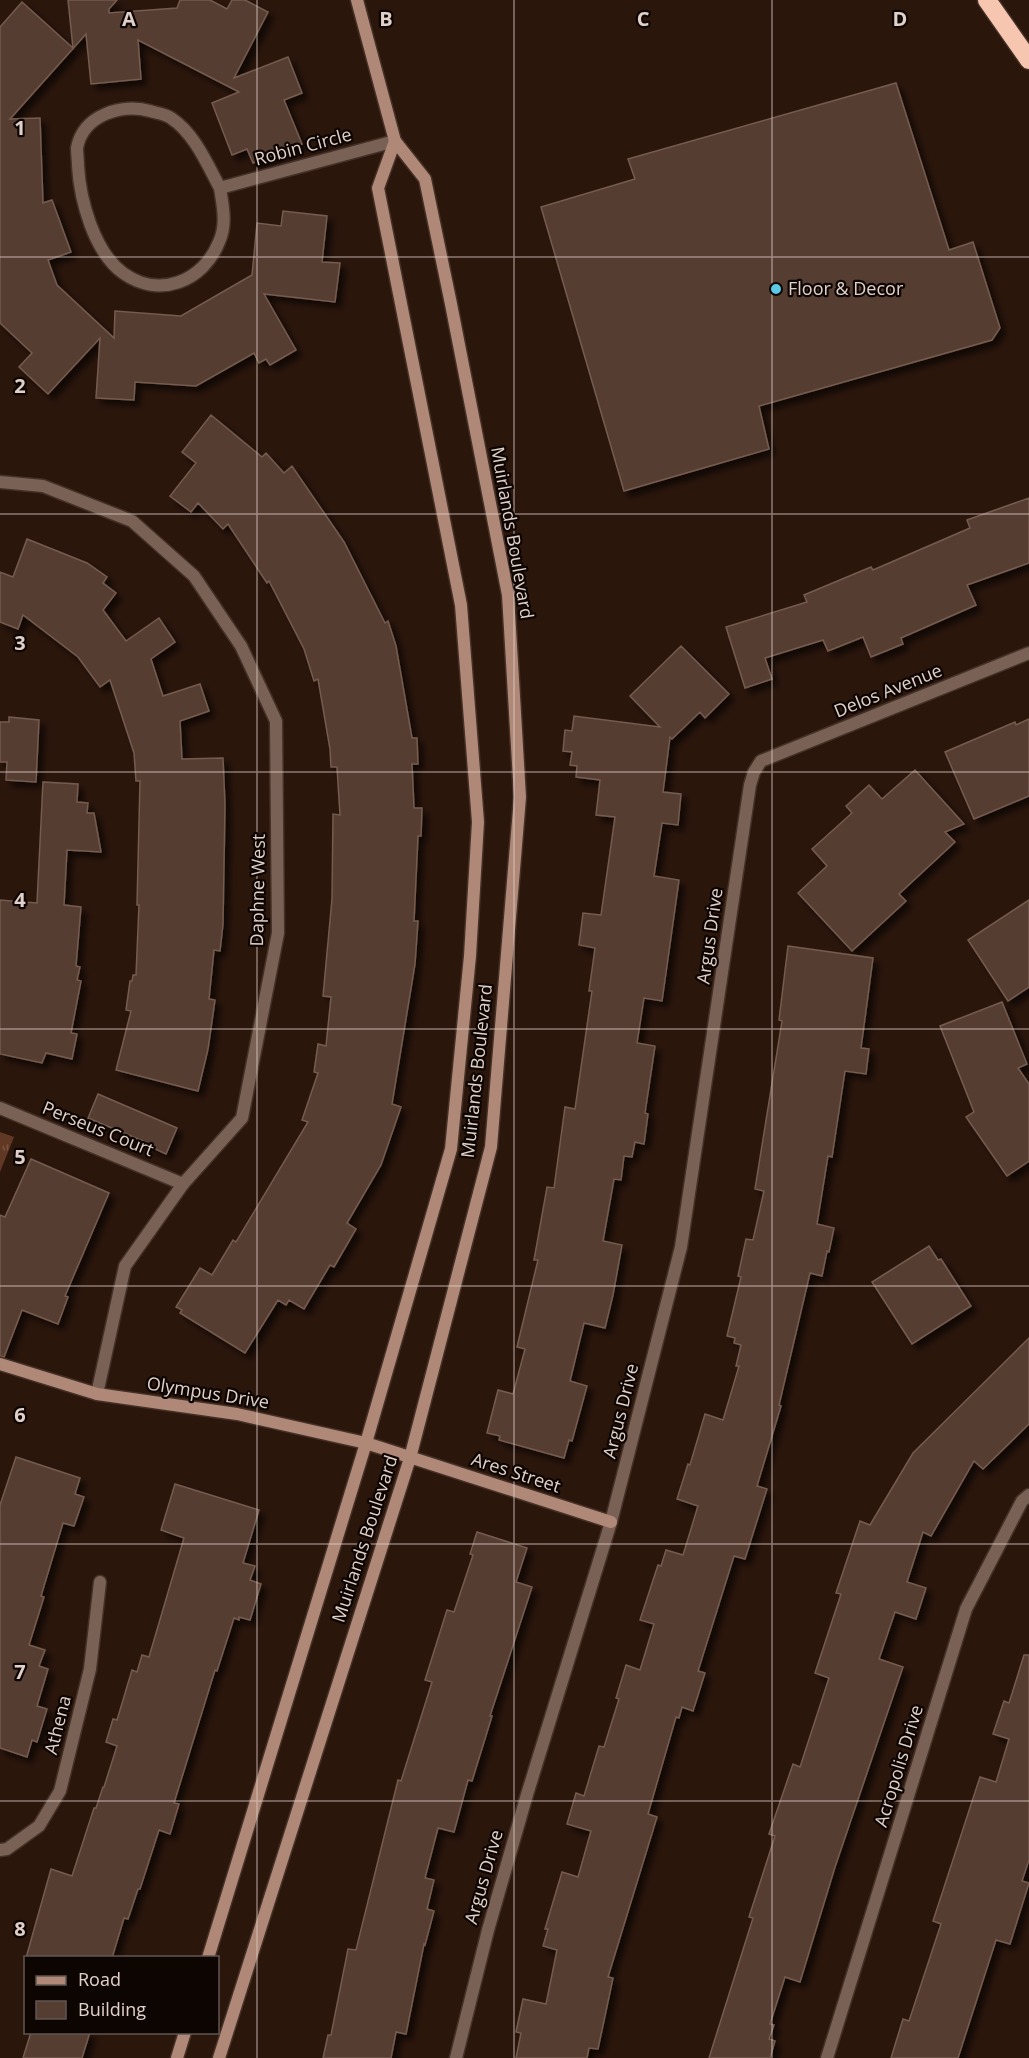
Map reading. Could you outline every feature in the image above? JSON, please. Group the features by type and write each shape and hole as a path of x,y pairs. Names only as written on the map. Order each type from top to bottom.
{"highway":[{"path":"987,0 1029,60"}],"main road":[{"name":"Muirlands Boulevard","path":"219,2058 410,1458 491,1147 520,797 508,596 425,179 395,141 357,0"},
{"name":"Muirlands Boulevard","path":"209,1956 366,1443 451,1149 470,956 478,822 460,605 378,188 395,141"},
{"name":"Olympus Drive","path":"0,1364 97,1394 237,1414 366,1443 410,1458"},
{"name":"Ares Street","path":"410,1458 611,1522"},
{"path":"177,2058 184,2034"}],"street":[{"path":"138,108 170,116 193,138 220,188 224,220 220,241 208,264 191,279 169,285 144,285 121,272 104,252 84,210 77,147 88,126 110,110 138,108"},
{"name":"Robin Circle","path":"220,188 395,141"},
{"name":"Daphne West","path":"0,482 43,486 132,521 194,576 241,646 276,721 278,933 242,1118 183,1184 126,1266 97,1394"},
{"name":"Delos Avenue","path":"761,761 1029,653"},
{"name":"Argus Drive","path":"456,2058 488,1930 526,1798 611,1522 681,1247 750,785 761,761"},
{"name":"Perseus Court","path":"0,1108 183,1184"},
{"name":"Acropolis Drive","path":"827,2058 966,1609 1022,1501 1029,1495"},
{"name":"Athena","path":"0,1850 7,1849 39,1826 60,1791 90,1669 100,1582"}],"green space":[{"path":"0,1132 14,1137 0,1172"}],"building":[{"path":"68,0 117,0 109,9 109,13 177,8 180,0 210,0 227,9 232,0 245,0 268,12 234,78 288,57 302,93 284,100 302,144 253,163 247,149 232,155 212,103 239,92 138,40 141,79 91,84 86,34 10,119 40,118 43,203 52,200 71,252 48,260 57,285 114,338 115,311 181,316 252,275 257,223 281,226 283,211 327,216 322,262 340,263 335,302 264,294 296,350 270,365 266,359 259,363 254,353 196,386 135,382 134,400 96,398 100,338 48,394 19,367 32,353 0,323 0,27 22,2 73,48"},
{"name":"Floor & Decor","path":"896,83 949,250 973,242 1000,328 992,340 759,406 769,449 624,491 541,207 635,179 628,159"},
{"path":"211,415 262,457 266,453 284,473 292,466 344,542 385,623 388,621 396,646 412,738 417,738 418,764 412,764 414,808 422,808 421,836 418,836 414,921 418,921 415,964 392,1104 401,1107 381,1165 347,1223 356,1229 334,1267 330,1265 304,1309 289,1300 286,1305 278,1300 245,1353 180,1313 182,1310 176,1307 200,1268 212,1275 233,1240 236,1242 308,1122 302,1120 318,1073 314,1072 318,1044 326,1046 331,997 323,996 332,899 333,814 340,815 337,767 331,767 318,679 314,681 304,649 269,581 267,583 228,524 223,529 198,503 191,512 170,496 196,463 182,452"},
{"path":"1029,498 1029,563 967,585 976,605 901,638 903,644 871,657 863,637 828,651 823,640 765,658 772,679 745,688 726,627 807,602 804,595 871,567 873,570 970,528 967,520"},
{"path":"27,539 87,563 107,577 103,583 116,593 103,610 126,641 159,618 175,642 151,659 163,696 200,684 209,711 180,721 182,759 223,758 225,805 223,924 220,951 214,950 209,999 215,1000 208,1049 198,1091 116,1070 131,1011 126,1010 130,981 133,975 136,975 140,781 136,781 134,753 110,680 100,687 78,657 23,615 18,629 0,622 0,572 13,577"},
{"path":"681,646 729,694 705,718 700,712 672,739 670,737 663,792 681,794 678,825 662,823 654,876 679,880 662,1001 644,998 637,1043 655,1046 645,1113 648,1114 644,1144 635,1142 632,1157 624,1156 621,1180 614,1179 603,1241 622,1245 605,1328 584,1323 570,1381 587,1386 572,1441 569,1440 564,1458 499,1440 500,1436 487,1433 498,1390 513,1394 525,1349 517,1347 538,1260 534,1260 547,1187 554,1188 565,1107 575,1109 592,991 589,991 595,948 579,945 583,913 601,915 615,817 596,815 600,780 576,777 577,766 570,765 572,752 563,751 565,730 572,731 574,716 660,727 630,696"},
{"path":"9,717 39,720 36,782 6,780 7,762 0,762 0,722 9,722"},
{"path":"1029,719 1029,796 974,819 945,752 1015,722 1016,725"},
{"path":"915,770 964,824 945,832 955,842 899,894 906,901 852,951 798,893 827,866 812,849 852,813 846,806 869,785 882,799"},
{"path":"43,782 78,784 77,802 88,803 87,813 94,813 101,852 67,850 64,905 81,907 76,966 80,967 77,980 81,981 71,1033 77,1034 72,1059 46,1053 42,1063 0,1054 0,900 37,903"},
{"path":"1029,900 1029,987 1008,1001 968,940"},
{"path":"788,946 873,958 861,1048 869,1049 866,1074 845,1071 832,1157 828,1156 817,1224 834,1228 829,1252 827,1251 822,1276 810,1273 779,1405 781,1406 757,1486 767,1489 745,1559 734,1556 698,1671 705,1673 693,1711 682,1707 679,1718 676,1717 648,1814 657,1817 608,1977 613,1978 598,2049 589,2048 587,2058 516,2058 521,2033 516,2032 523,1999 546,2004 557,1950 543,1946 548,1929 545,1929 562,1872 578,1877 591,1831 567,1824 576,1793 584,1796 599,1746 604,1747 619,1699 616,1698 626,1665 640,1670 654,1624 640,1620 658,1565 661,1566 666,1550 683,1555 698,1506 677,1499 688,1464 690,1465 705,1414 723,1420 739,1366 736,1366 741,1345 734,1343 735,1338 727,1336 741,1277 738,1276 746,1239 753,1240 764,1191 755,1189 782,1021 779,1020"},
{"path":"1002,1002 1027,1064 1018,1068 1029,1084 1029,1161 1007,1176 966,1117 974,1112 940,1026"},
{"path":"98,1094 177,1128 166,1154 142,1143 143,1141 88,1118"},
{"path":"31,1159 109,1193 65,1296 68,1297 58,1324 22,1310 4,1357 0,1356 0,1215 5,1217"},
{"path":"929,1246 938,1260 941,1259 971,1306 912,1344 872,1282"},
{"path":"1029,1338 1029,1424 983,1469 974,1461 931,1536 923,1532 907,1582 926,1588 916,1619 895,1612 879,1659 903,1667 835,1867 800,1982 785,1977 770,2024 774,2025 769,2039 775,2041 770,2058 709,2058 753,1918 749,1917 775,1836 769,1834 793,1764 800,1767 829,1678 815,1673 841,1594 836,1593 860,1521 870,1525 913,1453"},
{"path":"16,1457 80,1478 75,1494 84,1497 74,1526 63,1523 29,1645 45,1650 39,1666 48,1669 37,1706 47,1709 37,1742 32,1740 27,1757 0,1748 0,1505"},
{"path":"175,1484 259,1510 243,1563 255,1566 250,1580 261,1584 250,1620 234,1618 217,1671 215,1670 174,1803 179,1804 170,1834 159,1830 140,1889 138,1889 128,1919 124,1918 113,1956 27,1956 51,1869 72,1876 117,1746 106,1742 113,1719 117,1720 132,1670 137,1672 142,1655 149,1657 184,1538 161,1530"},
{"path":"477,1532 527,1548 516,1582 532,1587 490,1716 492,1716 472,1781 468,1780 454,1832 438,1828 425,1878 434,1880 427,1909 434,1911 424,1944 406,2034 396,2032 391,2058 323,2058 328,2035 331,2035 348,1949 356,1950 398,1780 401,1781 432,1682 425,1680 447,1610 454,1612 473,1555 470,1554"},
{"path":"1024,1655 1029,1655 1029,1860 1022,1881 1029,1883 1010,1944 996,1940 958,2058 891,2058 903,2019 909,2021 941,1924 933,1921 980,1777 996,1782 1009,1739 993,1734 1004,1701 1009,1703"},
{"path":"30,2034 89,2034 82,2058 23,2058"}],"place":[{"name":"Floor & Decor","path":"776,289"}]}
